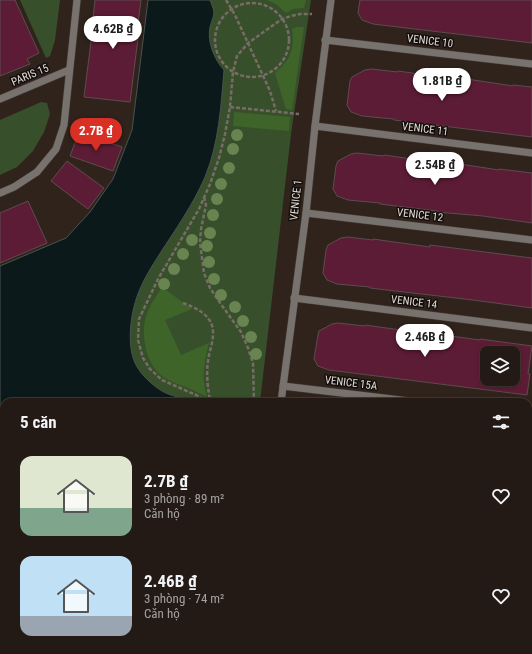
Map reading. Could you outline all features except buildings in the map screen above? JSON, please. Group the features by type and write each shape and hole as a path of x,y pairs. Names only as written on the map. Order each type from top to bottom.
{"lane":[{"path":"0,193 14,187 37,172 56,149 64,125 76,0"},
{"name":"VENICE 1","path":"282,398 306,213 325,40 331,0"},
{"name":"VENICE 10","path":"325,40 532,64"},
{"name":"PARIS 15","path":"0,99 69,70"},
{"name":"VENICE 11","path":"315,126 532,153"},
{"name":"VENICE 12","path":"306,213 532,240"},
{"name":"VENICE 14","path":"294,298 532,328"},
{"name":"VENICE 15A","path":"283,386 384,398"}],"path":[{"path":"226,0 263,75 276,111"},
{"path":"256,2 268,6 278,13 285,24 289,35 288,48 283,60 275,69 263,75 252,77 240,75 229,70 221,61 216,50 214,39 216,27 222,16 231,9 243,3 256,2"},
{"path":"203,398 162,380 150,369 143,358 138,340 139,319 182,236 199,209 210,184 225,134 230,107 233,72 237,56 248,43 282,19 300,14 312,14"},
{"path":"230,107 299,114"},
{"path":"204,197 206,205 200,242 204,273 210,288 241,332 248,348 253,363 254,398"},
{"path":"183,303 206,314 214,333 206,379 209,398"}],"green space":[{"path":"20,0 60,0 55,40 50,56 46,58"},
{"path":"210,0 311,0 291,134 260,398 181,398 174,396 158,389 150,382 140,371 132,355 130,336 132,316 140,289 151,267 184,217 205,177 210,164 219,124 224,70 214,56 210,44 209,33 214,14"},
{"path":"267,0 306,0 304,8 293,9 286,13 276,4"},
{"path":"304,27 292,110 286,109 275,73 288,59 293,43 292,29"},
{"path":"41,102 47,103 50,114 44,132 33,151 17,167 0,175 0,120"},
{"path":"234,112 290,117 289,131 233,126"},
{"path":"162,287 192,309 165,320 181,355 209,343 204,370 204,383 207,397 165,378 158,372 148,357 144,338 145,319 151,305"}],"shaded area":[{"path":"148,0 210,0 214,14 209,33 210,44 214,56 224,70 219,124 210,164 205,177 184,217 144,280 134,306 130,336 132,355 137,367 143,375 162,391 181,398 0,398 0,266 66,238 90,212 113,179 132,130"}]}
